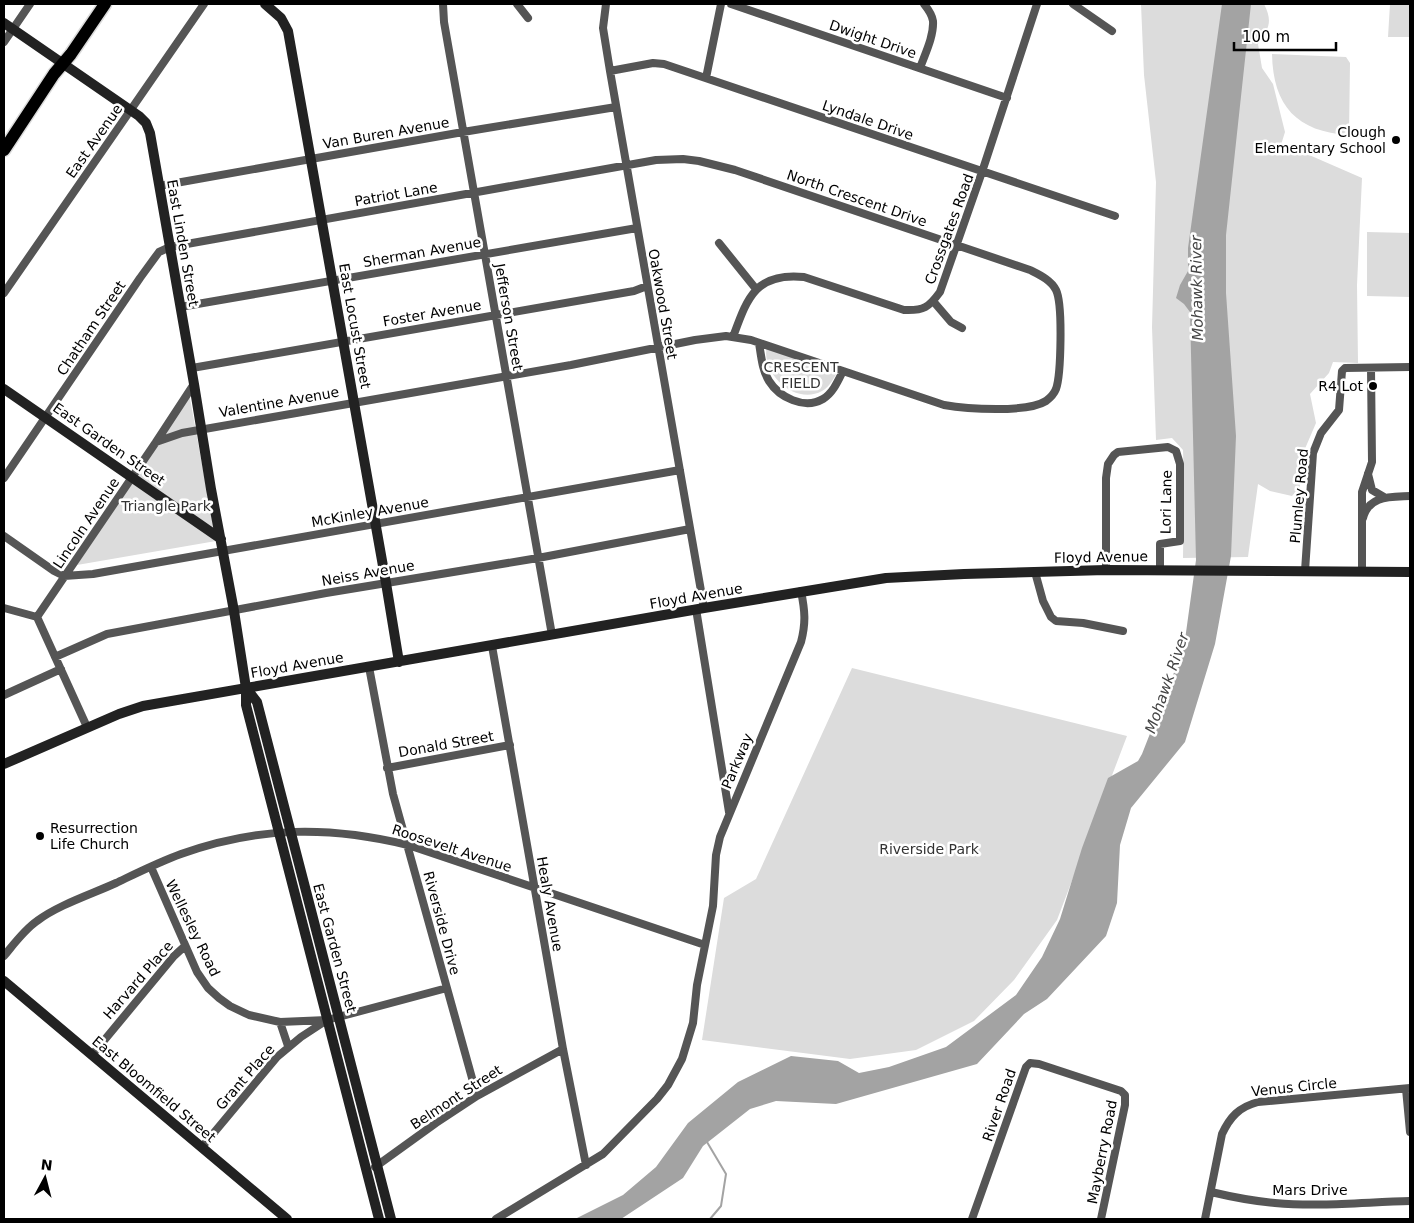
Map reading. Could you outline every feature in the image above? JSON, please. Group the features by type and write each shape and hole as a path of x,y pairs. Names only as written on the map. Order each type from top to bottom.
{"main road":[{"path":"4,150 49,81 64,64 105,4"}],"street":[{"path":"4,42 8,26 30,4"},
{"name":"East Avenue","path":"4,293 121,121 131,110 204,4"},
{"name":"East Locust Street","path":"265,4 281,18 288,31 399,662"},
{"name":"Jefferson Street","path":"443,4 444,22 463,132 552,635"},
{"path":"517,4 528,18"},
{"name":"Oakwood Street","path":"606,4 603,28 690,529 730,812"},
{"path":"706,78 721,4"},
{"name":"Dwight Drive","path":"731,4 1007,98"},
{"path":"920,68 932,32 933,21 931,13 924,4"},
{"name":"Crossgates Road","path":"756,289 770,280 791,276 804,277 904,310 925,308 933,301 940,292 1007,98 1037,4"},
{"path":"1073,4 1112,31"},
{"name":"East Linden Street","path":"8,26 139,116 146,124 150,133 192,368 200,429 221,539"},
{"name":"Lyndale Drive","path":"610,71 653,63 664,64 1115,216"},
{"name":"Van Buren Avenue","path":"160,186 616,107"},
{"name":"North Crescent Drive","path":"627,166 656,160 683,159 707,162 735,170 1030,270 1045,277 1056,290 1060,310 1059,376 1054,392 1044,402 1034,406 963,408 931,402 843,371"},
{"name":"Patriot Lane","path":"170,247 627,166"},
{"name":"Sherman Avenue","path":"180,307 638,228"},
{"path":"719,243 756,289 746,302 732,337"},
{"name":"Chatham Street","path":"4,478 140,278 159,252 170,247"},
{"name":"Foster Avenue","path":"192,368 634,291 648,286"},
{"path":"933,301 951,322 962,328"},
{"path":"658,348 695,340 732,337 759,343 843,371 831,393 822,400 813,403 787,398 777,391 766,376 759,343"},
{"name":"Valentine Avenue","path":"200,429 658,348"},
{"name":"Plumley Road","path":"1305,570 1312,453 1322,433 1339,410 1342,371 1345,368 1410,368"},
{"path":"1362,572 1362,492 1372,462 1371,368"},
{"name":"Lincoln Avenue","path":"36,617 194,384"},
{"name":"East Garden Street","path":"4,389 221,539 246,688 246,705 379,1219"},
{"path":"156,442 200,429"},
{"name":"Lori Lane","path":"1106,570 1106,478 1111,458 1118,452 1168,447 1176,450 1180,464 1180,541 1160,544 1160,571"},
{"name":"McKinley Avenue","path":"65,576 93,574 680,470"},
{"path":"1368,474 1372,490 1384,497"},
{"path":"1362,522 1367,508 1375,500 1384,497 1410,496"},
{"name":"Neiss Avenue","path":"55,657 107,634 386,583 538,558 690,529"},
{"path":"4,536 54,571 65,576"},
{"name":"Floyd Avenue","path":"4,764 87,727 143,706 886,578 1106,570 1410,572"},
{"path":"1035,572 1043,601 1051,617 1056,621 1083,623 1123,631"},
{"name":"Parkway","path":"496,1219 586,1165 613,1144 657,1099 668,1085 682,1060 693,1023 697,984 712,906 716,855 720,837 801,642 806,616 801,592"},
{"path":"4,608 36,617 87,727"},
{"name":"Healy Avenue","path":"492,646 563,1049 586,1165"},
{"name":"Riverside Drive","path":"368,667 387,768 477,1096"},
{"path":"4,695 61,669"},
{"name":"East Garden Street","path":"246,688 257,702 391,1219"},
{"name":"Donald Street","path":"387,768 510,745"},
{"name":"Roosevelt Avenue","path":"4,956 28,929 48,914 151,867 181,854 218,843 278,832 350,834 408,845 705,945"},
{"name":"Wellesley Road","path":"151,867 197,972 208,988 219,998 230,1006 249,1015 280,1022 327,1020 447,988"},
{"name":"Harvard Place","path":"92,1055 174,956 185,946"},
{"name":"East Bloomfield Street","path":"4,980 287,1219"},
{"name":"Grant Place","path":"202,1147 264,1071 288,1046 327,1020"},
{"name":"Grant Place","path":"280,1022 288,1046"},
{"name":"Belmont Street","path":"367,1173 477,1096 563,1049"},
{"name":"River Road","path":"972,1219 1028,1064 1039,1064 1121,1091"},
{"path":"1408,1088 1410,1132"},
{"name":"Venus Circle","path":"1205,1219 1222,1134 1228,1121 1238,1110 1258,1102 1408,1088"},
{"name":"Mayberry Road","path":"1102,1219 1126,1105 1125,1095 1121,1091"},
{"name":"Mars Drive","path":"1210,1192 1249,1201 1277,1204 1410,1201"}],"green space":[{"path":"1141,4 1264,4 1269,20 1265,34 1258,44 1262,68 1273,84 1285,132 1280,148 1300,151 1362,178 1357,285 1358,363 1333,362 1329,373 1310,394 1316,423 1301,458 1299,469 1300,487 1292,496 1270,491 1258,484 1248,557 1183,558 1183,450 1172,438 1156,440 1152,327 1156,182 1144,75"},
{"path":"1390,4 1410,4 1410,37 1388,37"},
{"path":"1272,54 1346,57 1350,63 1349,135 1331,133 1315,128 1302,122 1291,113 1283,102 1277,88 1273,72"},
{"path":"1367,232 1410,233 1410,297 1367,296"},
{"name":"CRESCENT FIELD","path":"767,346 839,370 830,384 822,391 812,394 801,394 782,384 774,376 766,356"},
{"name":"Triangle Park","path":"189,393 216,541 77,565"},
{"name":"Riverside Park","path":"852,668 1127,736 1057,920 1014,980 974,1021 916,1050 850,1059 702,1040 724,898 756,879"}],"water":[{"name":"Mohawk River","path":"1222,4 1251,4 1226,235 1226,293 1236,436 1231,556 1215,644 1185,742 1131,808 1120,845 1117,903 1106,936 1047,999 1024,1014 977,1064 836,1104 776,1101 750,1109 703,1146 683,1178 621,1219 575,1219 623,1195 656,1167 688,1123 738,1082 791,1056 838,1061 859,1073 889,1067 946,1047 1016,995 1042,957 1060,919 1082,848 1108,778 1138,761 1184,647 1196,560 1190,312 1176,298 1180,285 1188,271 1188,248"}],"waterway":[{"path":"707,1142 726,1174 721,1206 710,1219"}],"place":[{"name":"Clough Elementary School","path":"1396,140"},
{"name":"R4 Lot","path":"1373,386"},
{"name":"Resurrection Life Church","path":"40,836"}]}
